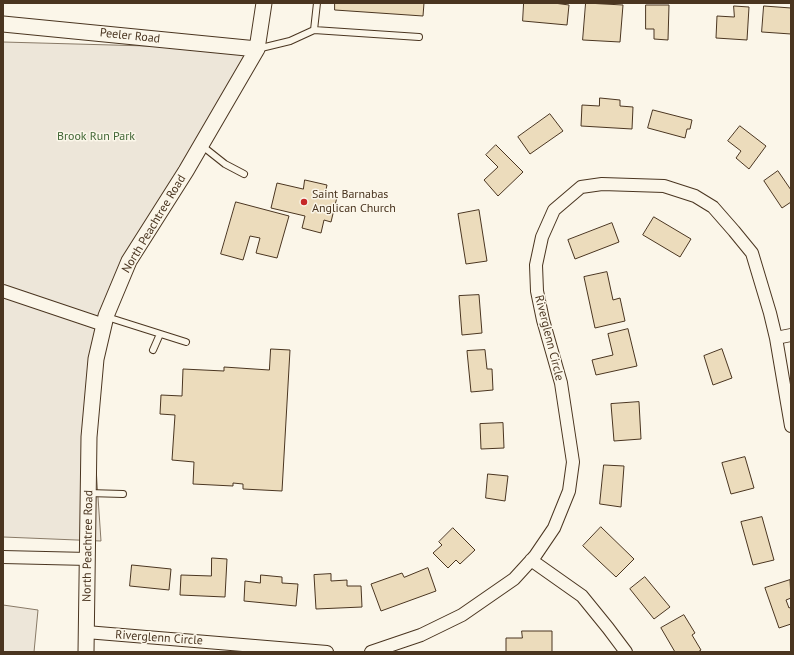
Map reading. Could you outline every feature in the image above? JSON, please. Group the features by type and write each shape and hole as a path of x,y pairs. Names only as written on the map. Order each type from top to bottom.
{"street":[{"name":"North Peachtree Road","path":"86,652 88,437 96,359 105,320 129,261 201,145 257,49 264,3"},
{"name":"Peeler Road","path":"3,24 257,49"},
{"name":"Riverglenn Circle","path":"371,652 421,636 462,615 514,579 535,556 554,528 568,491 573,462 561,382 543,320 537,291 536,265 542,237 554,210 581,187 602,184 664,186 695,196 713,207 752,253 776,338 791,426"},
{"path":"3,291 105,320"},
{"path":"776,338 791,335"},
{"path":"3,557 88,559"},
{"path":"531,560 582,596 626,652"},
{"name":"Riverglenn Circle","path":"86,632 239,644 297,651 327,652"}],"lane":[{"path":"314,30 317,3"},
{"path":"257,49 290,41 314,30 419,37"},
{"path":"201,145 225,164 244,174"},
{"path":"105,320 186,342"},
{"path":"153,350 160,334"},
{"path":"88,493 123,494"}],"green space":[{"name":"Brook Run Park","path":"3,42 257,49 160,209 104,325 90,380 101,541 3,537"},
{"path":"3,605 38,610 34,652 3,652"}],"building":[{"path":"335,3 424,3 423,16 335,10"},
{"path":"524,3 554,3 569,5 567,25 523,21"},
{"path":"586,3 623,5 620,42 583,40"},
{"path":"646,5 669,5 668,40 654,39 654,29 646,29"},
{"path":"734,6 749,7 747,40 716,38 717,16 734,17"},
{"path":"764,6 791,8 791,34 762,32"},
{"path":"600,98 620,100 620,106 633,107 632,129 581,126 582,105 599,106"},
{"path":"653,110 692,120 690,129 687,129 685,138 648,128"},
{"path":"550,114 563,131 530,154 518,137"},
{"path":"740,126 766,146 749,169 736,158 741,151 728,141"},
{"path":"496,145 523,172 498,196 484,180 498,167 486,155"},
{"path":"778,171 791,190 791,202 782,208 764,181"},
{"name":"Saint Barnabas Anglican Church","path":"305,180 327,185 325,194 337,197 331,222 324,220 321,233 302,228 305,216 271,208 277,183 303,189"},
{"path":"236,202 289,216 277,258 256,253 260,238 250,236 243,260 221,254"},
{"path":"479,210 487,261 466,264 458,214"},
{"path":"654,217 691,239 680,257 643,235"},
{"path":"612,223 619,242 575,259 568,240"},
{"path":"607,272 613,300 620,298 625,321 595,328 584,277"},
{"path":"479,295 482,333 462,335 459,296"},
{"path":"628,329 637,366 596,375 592,360 613,355 608,334"},
{"path":"271,349 290,350 282,491 243,489 243,484 233,483 233,486 193,484 194,462 172,460 175,415 160,414 161,395 182,396 183,369 224,371 224,367 269,370"},
{"path":"722,349 732,378 713,385 704,356"},
{"path":"485,350 487,369 492,369 493,390 471,392 467,351"},
{"path":"639,402 641,439 614,441 611,404"},
{"path":"503,423 504,448 481,449 480,424"},
{"path":"745,457 754,488 731,494 722,463"},
{"path":"604,465 624,466 621,507 600,504"},
{"path":"488,474 508,476 505,501 486,498"},
{"path":"762,517 774,560 753,565 741,522"},
{"path":"601,527 634,559 616,577 583,546"},
{"path":"453,528 475,550 460,564 456,560 448,568 433,553 442,545 439,542"},
{"path":"212,558 227,559 225,597 180,595 181,575 211,576"},
{"path":"132,565 171,569 169,590 130,586"},
{"path":"428,568 436,591 381,611 371,584 402,573 404,577"},
{"path":"331,574 331,581 347,580 347,586 361,586 362,607 316,609 314,575"},
{"path":"261,575 282,577 282,583 298,584 296,606 244,601 245,581 260,583"},
{"path":"645,577 670,607 654,619 630,589"},
{"path":"790,580 791,598 786,600 789,608 791,607 791,624 779,628 765,588"},
{"path":"684,615 695,633 692,635 701,650 698,652 675,652 661,628"},
{"path":"522,631 552,631 552,652 506,652 506,638 522,638"}],"place":[{"name":"Saint Barnabas Anglican Church","path":"304,202"}]}
